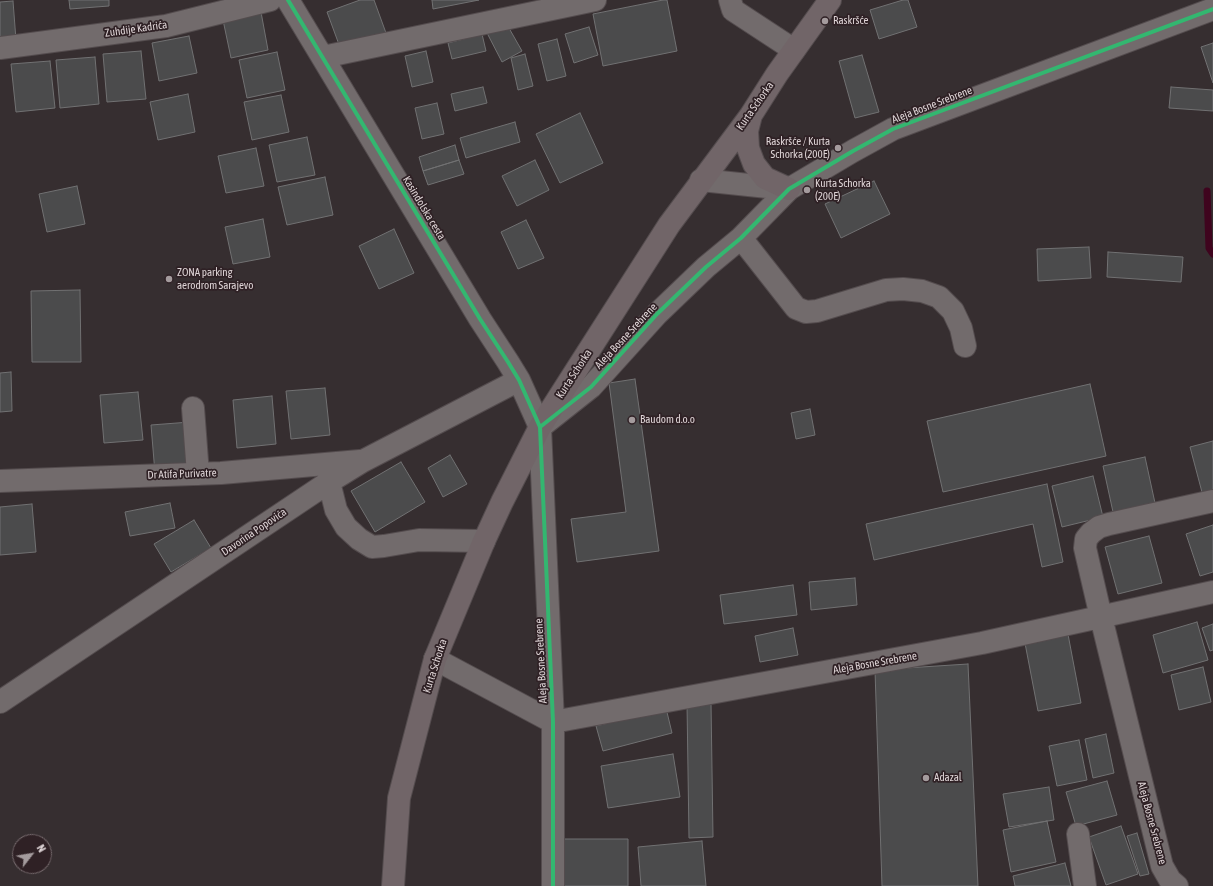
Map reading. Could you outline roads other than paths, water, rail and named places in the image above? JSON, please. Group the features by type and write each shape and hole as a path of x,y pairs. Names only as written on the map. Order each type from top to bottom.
{"main road":[{"name":"Kurta Schorka","path":"393,886 399,798 435,659 484,541 540,427 669,225 750,114 830,0"},
{"path":"750,114 747,131 748,148 754,164 765,178 789,189"}],"street":[{"name":"Zuhdije Kadrića","path":"0,48 166,26 270,0"},
{"name":"Kasindolska cesta","path":"288,0 480,319 519,380 540,427"},
{"path":"323,56 595,0"},
{"path":"730,0 733,10 794,50"},
{"name":"Aleja Bosne Srebrene","path":"553,886 553,722 540,427 591,387 657,314 706,267 741,238 789,189 853,150 893,129 1213,9"},
{"path":"701,180 789,189"},
{"path":"741,238 796,308 806,312 817,311 886,290 903,289 922,291 939,297 953,311 961,328 965,346"},
{"name":"Davorina Popovića","path":"0,702 329,482 363,461 519,380"},
{"path":"193,408 198,474"},
{"name":"Dr Atifa Purivatre","path":"0,480 198,474 363,461"},
{"path":"329,482 336,510 346,527 372,547 419,540 484,541"},
{"path":"1101,617 1086,548 1086,539 1091,533 1099,527 1109,524 1213,501"},
{"name":"Aleja Bosne Srebrene","path":"435,659 553,722 975,645 1213,592"},
{"name":"Aleja Bosne Srebrene","path":"1101,617 1162,866 1170,880 1177,886"},
{"path":"1078,834 1085,886"}],"waterway":[{"path":"1207,191 1209,248 1213,254"}],"place":[{"name":"Raskršće","path":"825,21"},
{"name":"Raskršće / Kurta Schorka (200E)","path":"838,148"},
{"name":"Kurta Schorka (200E)","path":"807,190"},
{"name":"ZONA parking aerodrom Sarajevo","path":"169,279"},
{"name":"Baudom d.o.o","path":"632,420"},
{"name":"Adazal","path":"926,778"}]}
